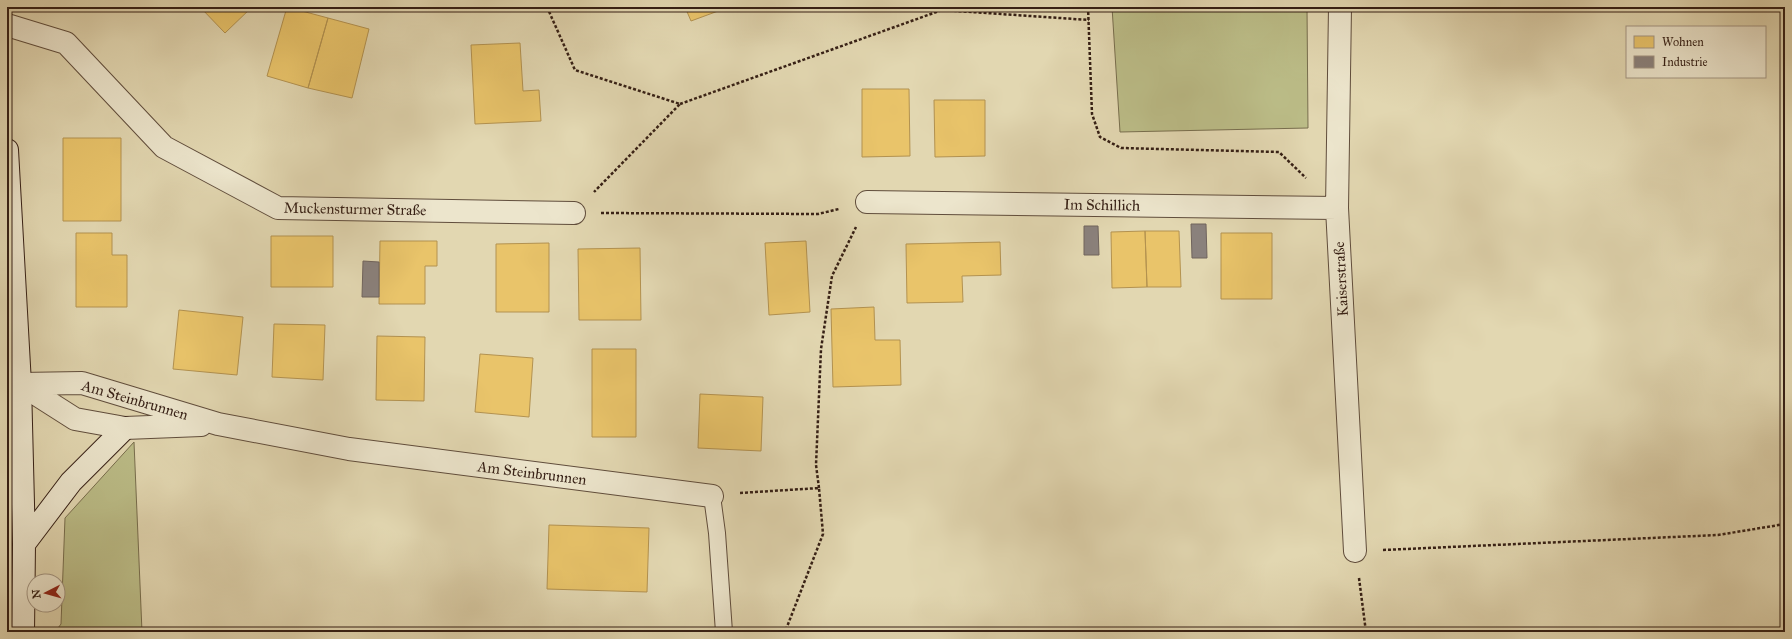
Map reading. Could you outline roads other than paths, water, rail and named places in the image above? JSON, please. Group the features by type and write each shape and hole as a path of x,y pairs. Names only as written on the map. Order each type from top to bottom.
{"street":[{"name":"Kaiserstraße","path":"1340,7 1337,208 1355,551"},
{"name":"Muckensturmer Straße","path":"7,25 66,43 164,146 278,208 574,213"},
{"path":"7,150 14,384 24,544 23,632"},
{"name":"Im Schillich","path":"868,202 1337,208"},
{"name":"Am Steinbrunnen","path":"14,384 82,383 218,424 349,449 712,496"},
{"name":"Am Steinbrunnen","path":"14,384 75,419 125,428 218,424"},
{"path":"24,544 71,482 125,428"}],"lane":[{"path":"712,496 717,532 724,632"}]}
